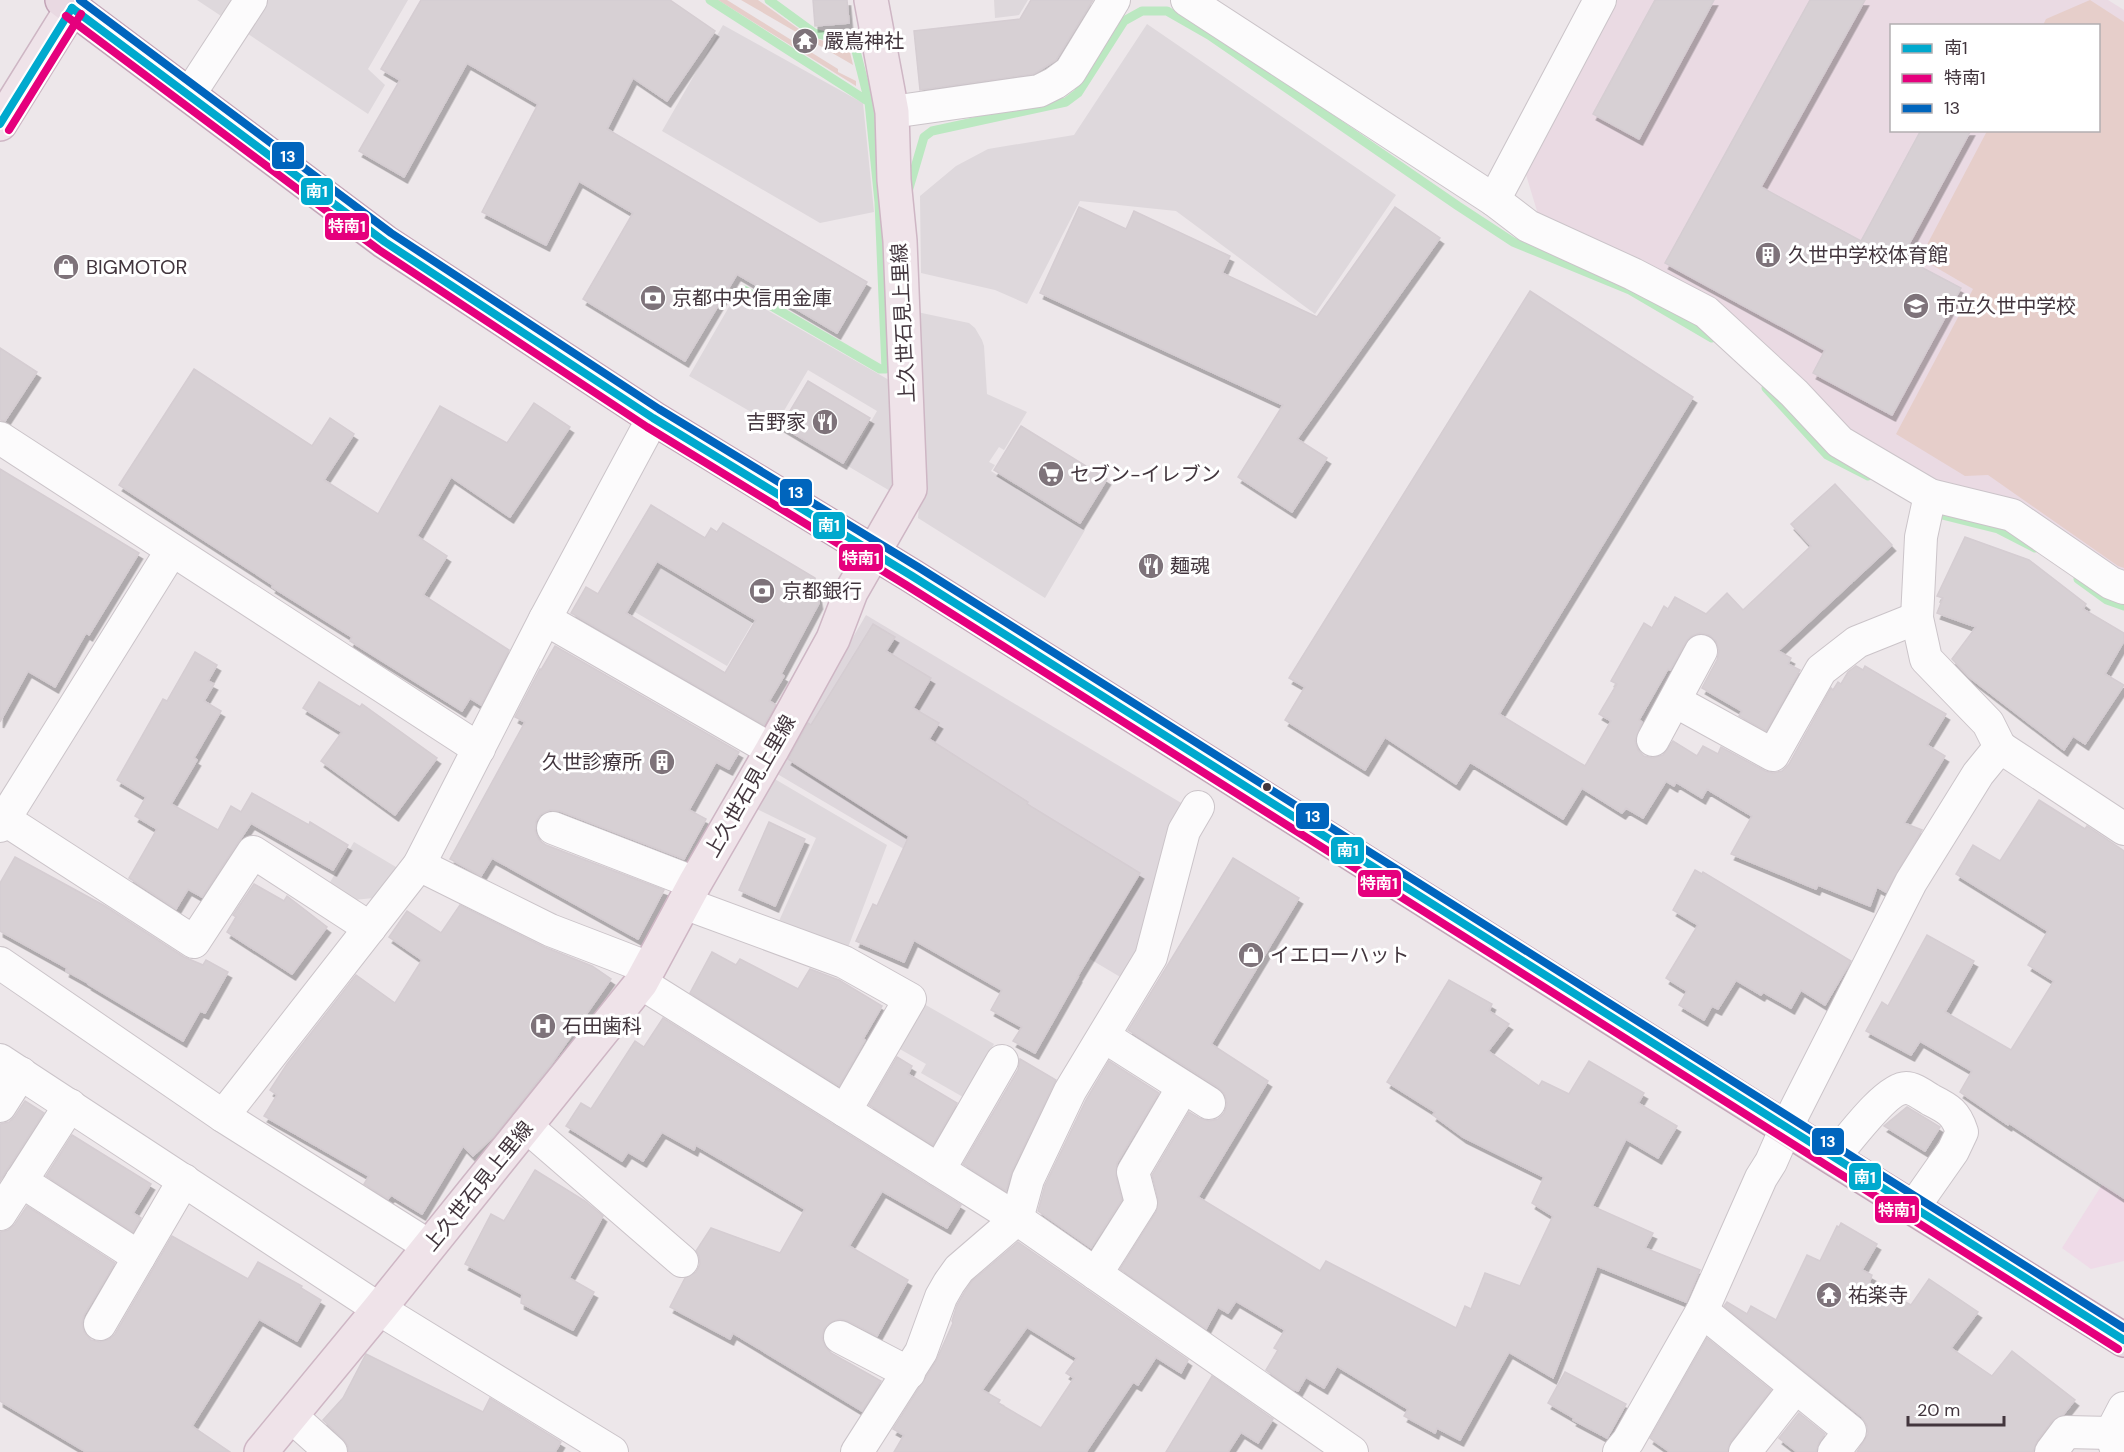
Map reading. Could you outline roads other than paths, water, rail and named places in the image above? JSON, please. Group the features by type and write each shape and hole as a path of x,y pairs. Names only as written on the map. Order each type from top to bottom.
{"highway":[{"path":"67,4 385,242 654,418 874,553 2124,1340"}],"main road":[{"name":"上久世石見上里線","path":"261,1452 379,1309 645,975 833,639 850,592 910,489 892,112 872,0"},
{"path":"0,124 67,4"}],"street":[{"path":"189,95 251,0"},
{"path":"892,112 1039,91 1055,83 1070,72 1114,0"},
{"path":"1494,200 1600,0"},
{"path":"1198,3 1494,200 1528,226 1632,274 1706,312 1794,393 1840,442 1930,495 2012,515 2111,583 2124,588"},
{"path":"223,1116 419,866 545,619 654,418"},
{"path":"0,438 479,749"},
{"path":"1930,495 1921,537 1917,618 1926,660 1988,723 2000,747 2124,829"},
{"path":"172,550 2,822 194,942 253,852 370,928"},
{"path":"1675,701 1773,755 1821,670 1857,642 1917,618"},
{"path":"545,619 772,750"},
{"path":"1653,740 1701,651"},
{"path":"1631,1448 1702,1311 1761,1178 1911,882 1978,774 2000,747"},
{"path":"857,1452 921,1352 941,1297 949,1283 959,1269 1017,1219 1028,1179 1070,1091 1151,957 1184,831 1198,807"},
{"path":"553,828 689,893 844,962 910,999 845,1111"},
{"path":"419,866 645,975 845,1111 1017,1219 1352,1452"},
{"path":"0,963 223,1116 429,1246"},
{"path":"1096,1274 1141,1203 1133,1172 1196,1095 1116,1044"},
{"path":"939,1170 1002,1061"},
{"path":"0,1106 10,1067 379,1309 612,1452"},
{"path":"1833,1158 1880,1103 1895,1090 1909,1087 1942,1106 1958,1118 1962,1132 1953,1151 1913,1208"},
{"path":"0,1214 69,1105"},
{"path":"526,1126 681,1261"},
{"path":"100,1324 184,1180"},
{"path":"21,1181 139,1257"},
{"path":"1702,1311 1850,1431 1834,1452"},
{"path":"840,1337 909,1374"},
{"path":"1745,1452 1795,1388"},
{"path":"291,1416 331,1452"},
{"path":"2051,1452 2066,1432 2117,1431"}],"waterway":[{"path":"710,0 869,102 879,202 886,369 880,369 744,290"},
{"path":"769,0 814,33 854,43 869,102"},
{"path":"907,195 924,137 932,131 1066,102 1078,93 1124,21 1142,11 1167,11 1209,35 1513,242 1630,290 1712,338"},
{"path":"1766,388 1827,455 1868,476"},
{"path":"1933,510 1942,515 1998,529 2035,548"},
{"path":"2078,579 2107,600 2124,606"}],"place":[{"name":"嚴嶌神社","path":"805,41"},
{"name":"久世中学校体育館","path":"1768,255"},
{"name":"BIGMOTOR","path":"66,267"},
{"name":"京都中央信用金庫","path":"653,298"},
{"name":"市立久世中学校","path":"1916,306"},
{"name":"吉野家","path":"825,422"},
{"name":"セブン-イレブン","path":"1051,474"},
{"name":"麺魂","path":"1151,566"},
{"name":"京都銀行","path":"762,591"},
{"name":"久世診療所","path":"662,762"},
{"name":"イエローハット","path":"1251,955"},
{"name":"石田歯科","path":"543,1026"},
{"name":"祐楽寺","path":"1829,1295"}]}
